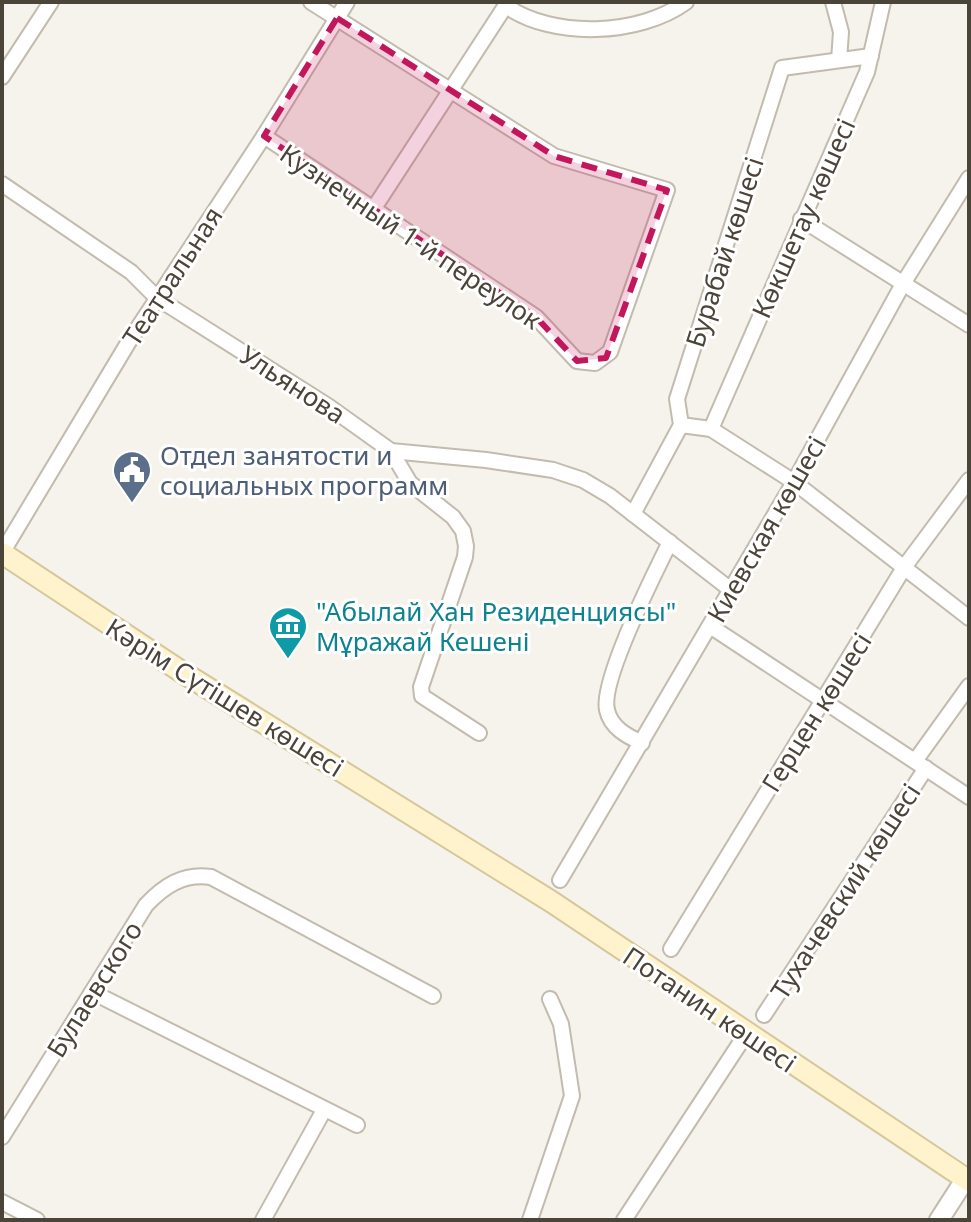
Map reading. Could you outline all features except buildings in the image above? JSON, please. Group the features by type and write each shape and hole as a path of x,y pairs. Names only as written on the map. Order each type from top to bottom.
{"main road":[{"name":"Кәрім Сүтішев көшесі","path":"2,553 446,846"},
{"name":"Потанин көшесі","path":"446,846 552,902 746,1034 968,1177"}],"street":[{"path":"2,77 51,2"},
{"path":"311,2 451,90"},
{"name":"Театральная","path":"2,553 157,298 264,136 347,2"},
{"path":"374,208 507,4 535,23 587,31 661,14 686,2"},
{"path":"833,2 841,32 839,60"},
{"name":"Көкшетау көшесі","path":"711,429 867,72 883,2"},
{"name":"Бурабай көшесі","path":"633,514 681,425 677,399 782,68 871,56"},
{"name":"Кузнечный 1-й переулок","path":"264,136 536,317 577,361 589,364 610,352 667,190 554,156 451,90"},
{"name":"Киевская көшесі","path":"560,880 794,482 904,282 969,178"},
{"name":"Ульянова","path":"2,184 131,272 157,298 328,406 391,451 553,470 583,480 633,514 731,590"},
{"path":"801,219 969,325"},
{"path":"681,425 711,429 794,482 969,618"},
{"path":"391,451 410,483 453,517 463,531 465,557 421,687 427,702 479,733"},
{"name":"Герцен көшесі","path":"671,949 905,566 969,480"},
{"path":"642,743 619,730 608,715 606,701 633,620 670,542"},
{"path":"710,626 969,797"},
{"name":"Тухачевский көшесі","path":"764,1015 969,686"},
{"name":"Булаевского","path":"2,1137 157,893 191,876 211,877 433,996"},
{"path":"92,992 357,1125"},
{"path":"530,1220 572,1096 561,1024 550,999"},
{"path":"624,1220 746,1034"},
{"path":"263,1220 324,1110"},
{"path":"939,1220 968,1177"},
{"path":"2,1202 37,1220"}],"highlighted area":[{"path":"337,18 554,156 667,190 606,358 577,361 536,317 264,136"}],"place":[{"name":"Отдел занятости и социальных программ","path":"132,504"},
{"name":"\"Абылай Хан Резиденциясы\" Мұражай Кешені","path":"288,660"}]}
